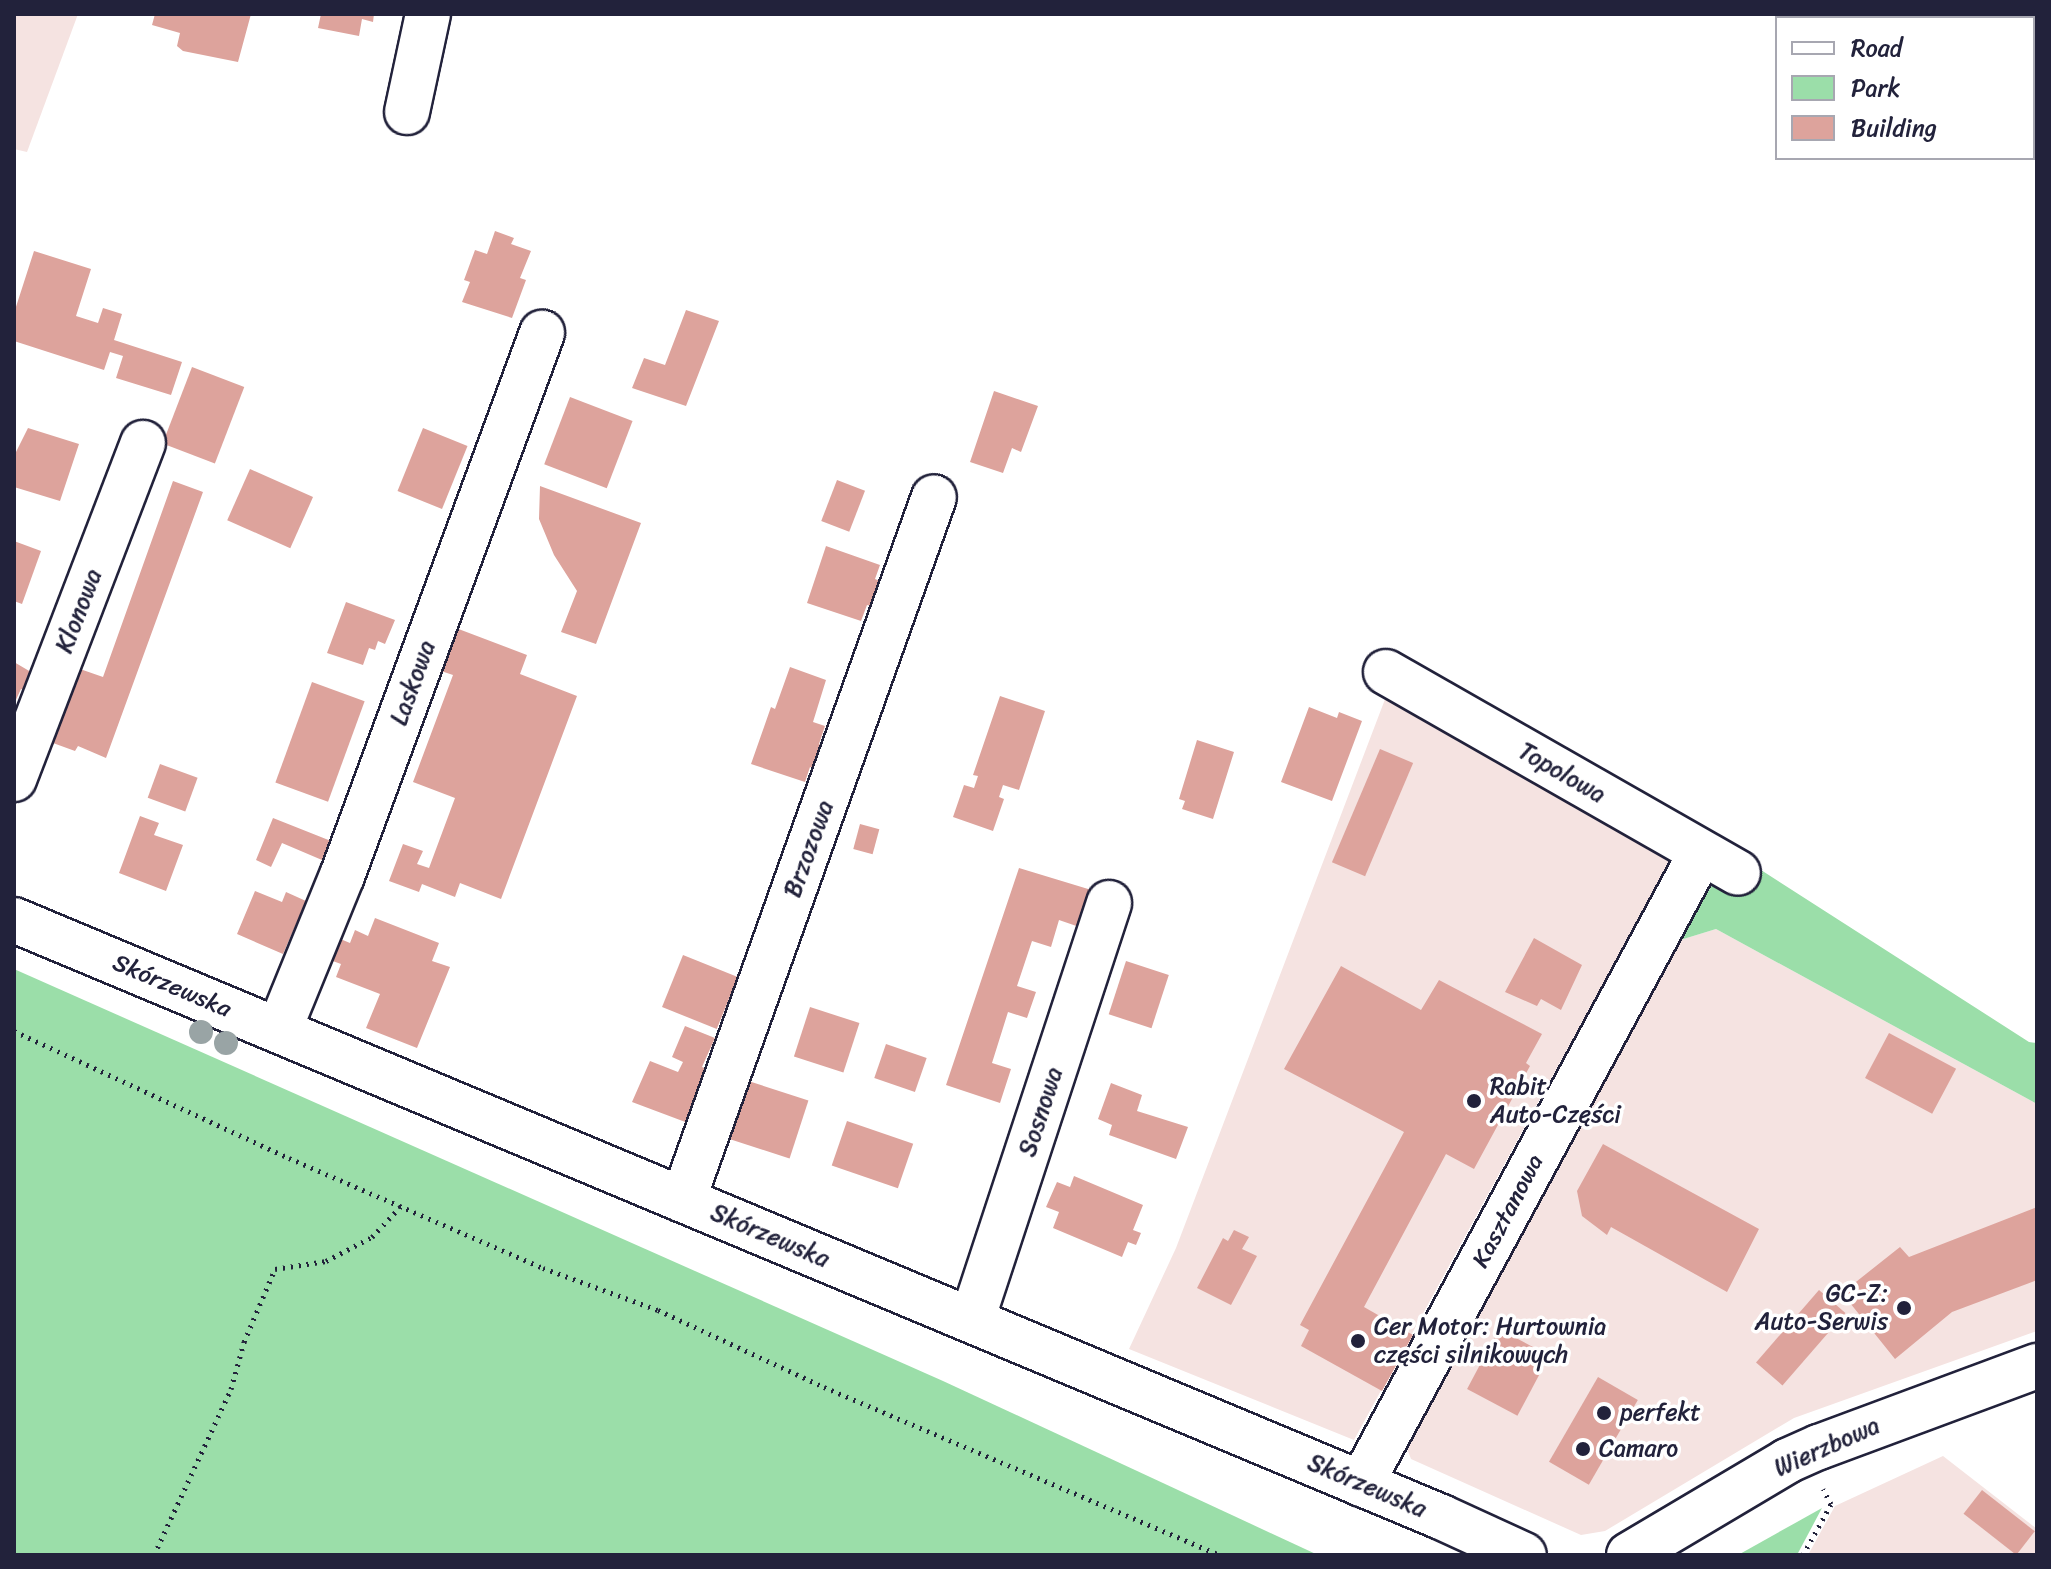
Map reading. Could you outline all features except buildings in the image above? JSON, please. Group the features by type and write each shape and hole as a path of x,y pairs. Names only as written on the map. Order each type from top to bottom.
{"street":[{"path":"407,112 428,14"},
{"name":"Laskowa","path":"279,1030 342,876 542,333"},
{"name":"Klonowa","path":"14,779 143,443"},
{"name":"Brzozowa","path":"683,1200 934,497"},
{"name":"Topolowa","path":"1386,672 1738,873"},
{"name":"Kasztanowa","path":"1361,1484 1701,853"},
{"name":"Sosnowa","path":"972,1320 1109,903"},
{"name":"Skórzewska","path":"14,920 972,1320 1524,1555"},
{"name":"Wierzbowa","path":"1629,1555 1808,1451 2037,1366"}],"path":[{"path":"14,1031 543,1268 658,1310 824,1387 1219,1555"},
{"path":"154,1555 231,1389 244,1342 275,1269 326,1261 372,1237 401,1206"},
{"path":"1803,1555 1831,1504 1820,1484"}],"shaded area":[{"path":"14,14 78,14 27,152 14,149"},
{"path":"1387,694 1673,855 1354,1440 1129,1349 1176,1248"},
{"path":"1716,929 2037,1104 2037,1331 1794,1418 1605,1531 1581,1535 1411,1459 1405,1443 1677,941"},
{"path":"1943,1456 2037,1529 2037,1555 1808,1555 1835,1506"}],"green space":[{"path":"1733,852 2029,1042 2037,1043 2037,1104 1716,929 1677,941"},
{"path":"14,969 943,1381 1318,1555 14,1555"},
{"path":"1822,1508 1797,1555 1738,1555"}],"place":[{"name":"Rabit Auto-Części","path":"1474,1101"},
{"name":"GC-Z: Auto-Serwis","path":"1904,1308"},
{"name":"Cer Motor: Hurtownia części silnikowych","path":"1358,1341"},
{"name":"perfekt","path":"1604,1413"},
{"name":"Camaro","path":"1583,1449"}]}
